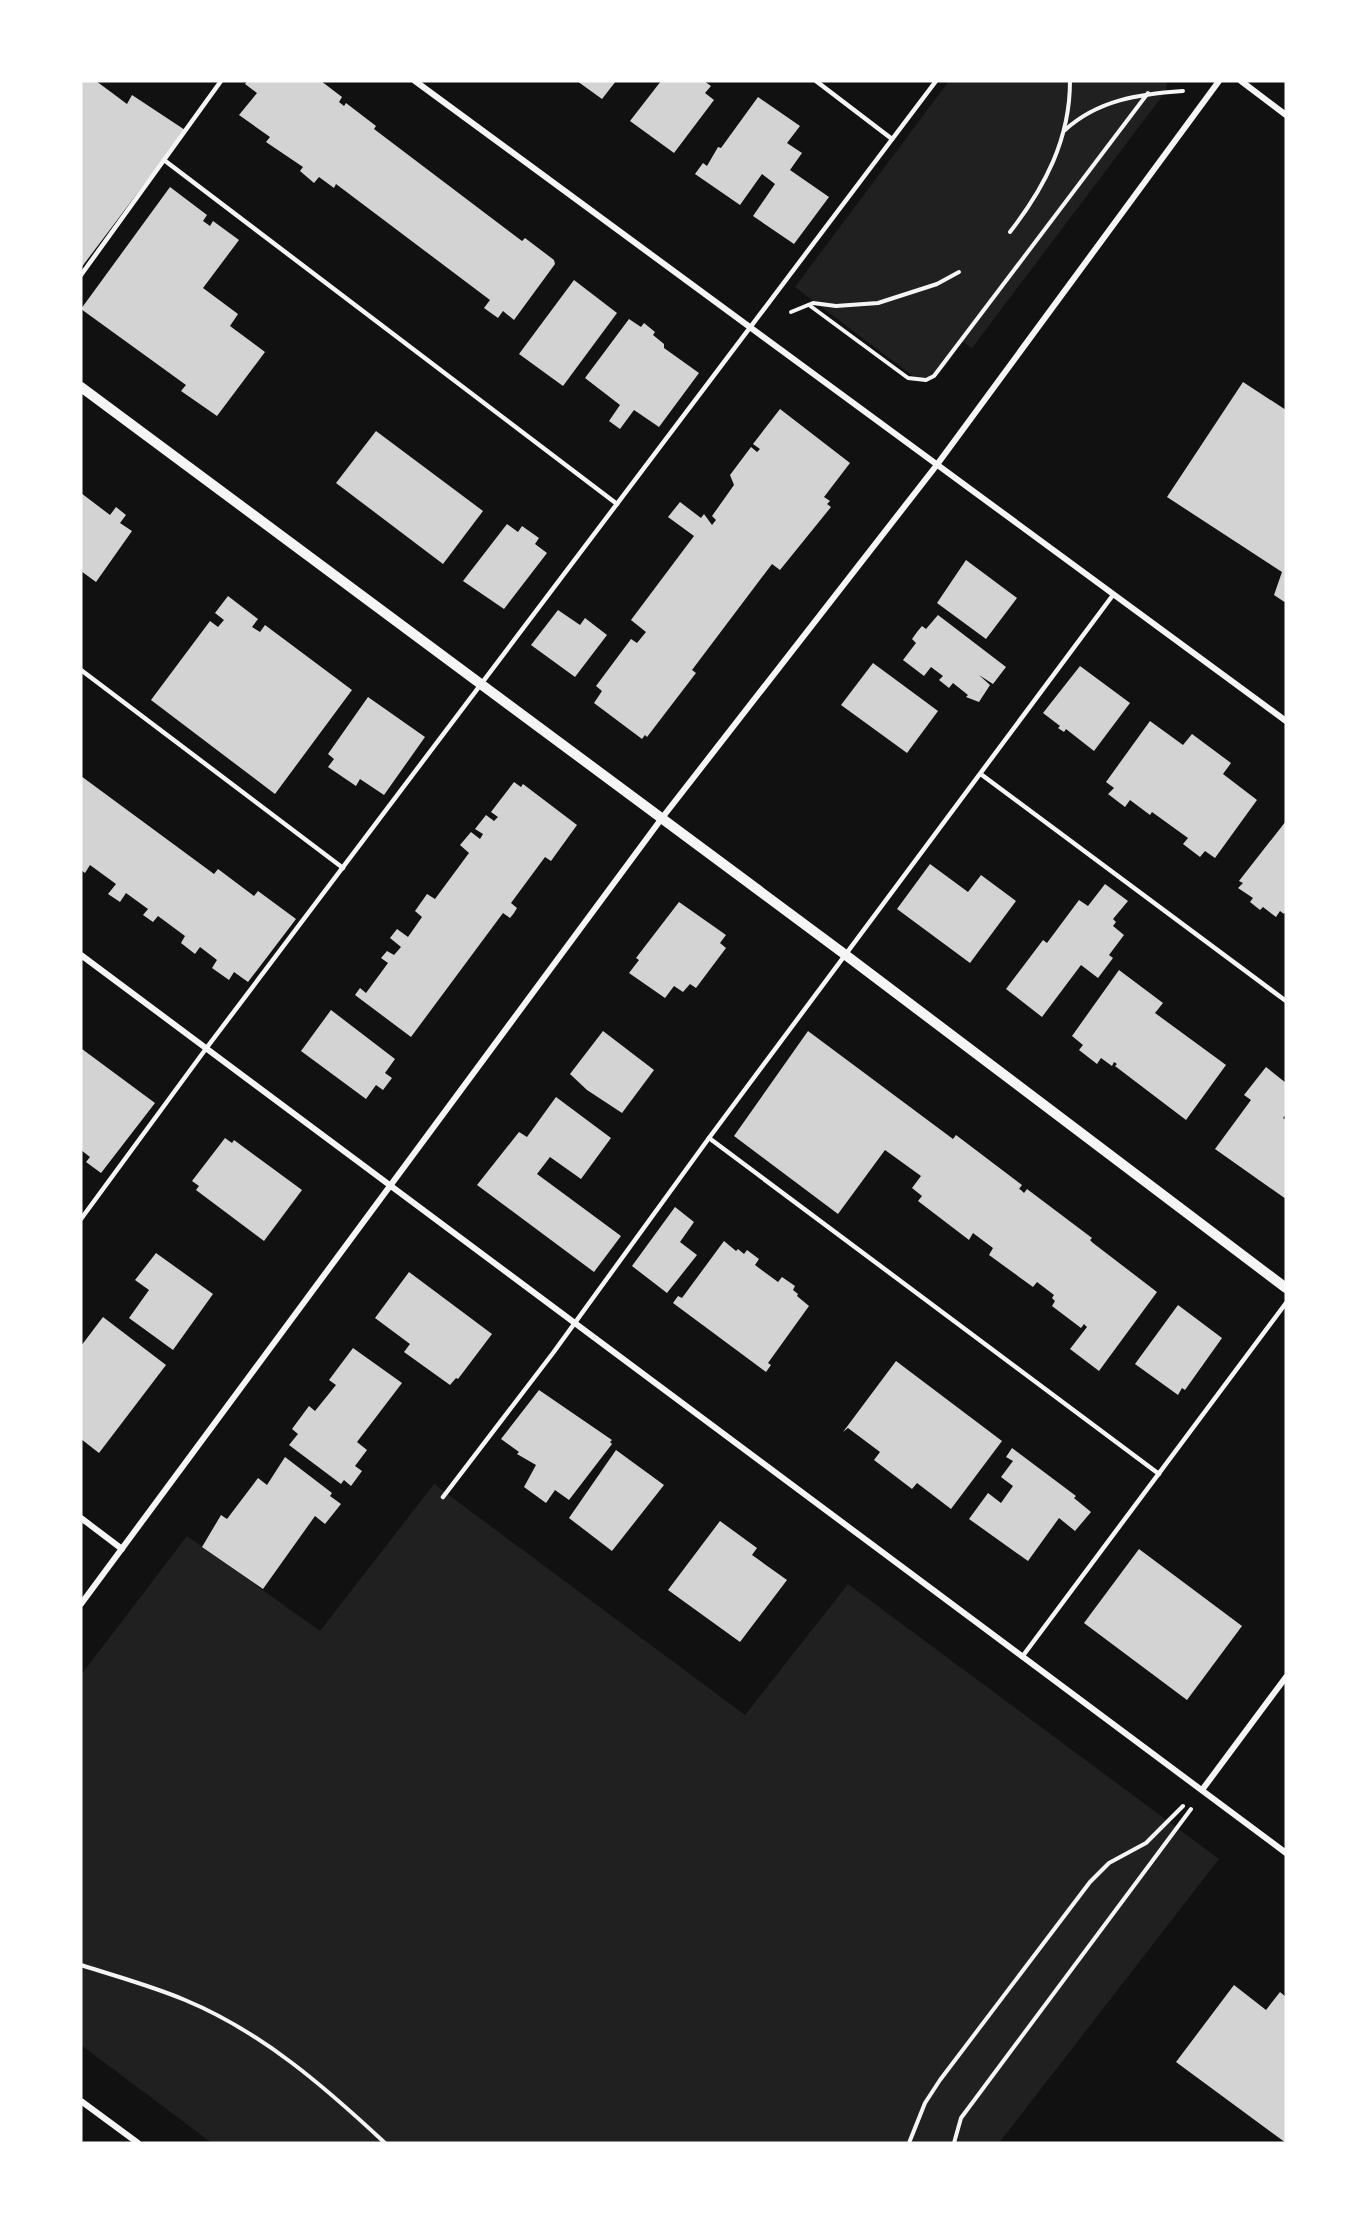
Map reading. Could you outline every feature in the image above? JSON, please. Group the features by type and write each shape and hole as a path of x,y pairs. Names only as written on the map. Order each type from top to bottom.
{"street":[{"path":"415,81 1286,721"},
{"path":"81,1604 662,818 936,466 1219,81"},
{"path":"1240,81 1286,115"},
{"path":"81,387 847,956 1286,1288"},
{"path":"81,956 205,1050 392,1185 1286,1853"},
{"path":"81,1518 122,1549"},
{"path":"1202,1790 1286,1677"},
{"path":"81,2101 138,2143"}],"lane":[{"path":"81,275 221,81"},
{"path":"816,81 892,139"},
{"path":"81,1219 205,1050 936,81"},
{"path":"164,160 617,504"},
{"path":"443,1497 982,775 1113,595"},
{"path":"81,670 343,868"},
{"path":"982,775 1286,1001"},
{"path":"710,1138 1159,1474"},
{"path":"1022,1657 1286,1303"}],"path":[{"path":"1010,232 1040,191 1064,131 1070,81"},
{"path":"1064,131 1078,118 1103,105 1148,93 1213,89"},
{"path":"809,305 908,378 926,380 934,376 1148,93"},
{"path":"750,328 809,305 878,303 937,284 959,272"},
{"path":"909,2143 925,2103 940,2080 1090,1881 1109,1863 1146,1843 1173,1814 1202,1790"},
{"path":"954,2143 961,2118 1183,1821 1202,1790"},
{"path":"81,1965 186,2000 257,2038 323,2086 385,2143"}],"shaded area":[{"path":"949,81 1167,81 1166,91 972,348 962,341 948,363 937,374 923,377 913,376 795,287"},
{"path":"434,1484 745,1715 848,1584 1219,1859 999,2143 212,2143 81,2045 81,1675 187,1536 320,1631"}],"building":[{"path":"81,81 96,81 127,104 132,95 185,130 81,268"},
{"path":"247,81 321,81 342,97 339,102 344,106 346,103 376,126 374,129 522,241 525,238 554,260 555,264 514,320 503,311 498,318 484,308 490,300 336,184 334,188 319,177 314,183 300,171 303,167 266,142 270,137 239,115 257,93 245,84"},
{"path":"577,81 616,81 602,99"},
{"path":"661,81 704,81 711,86 705,93 714,100 674,153 630,121"},
{"path":"758,97 800,126 787,143 802,153 790,170 829,197 794,244 753,216 775,184 762,174 740,205 695,174 703,163 707,166 718,147 721,148"},
{"path":"170,187 207,215 203,221 210,226 213,221 239,240 203,288 238,314 230,326 265,352 217,416 181,391 186,385 81,309"},
{"path":"574,280 617,313 563,386 519,354"},
{"path":"629,319 641,327 644,323 655,332 653,335 664,344 664,348 699,373 659,427 634,410 620,429 609,421 620,405 585,378"},
{"path":"1243,382 1286,410 1286,603 1274,595 1282,572 1167,497"},
{"path":"780,409 850,463 824,497 830,501 827,504 831,507 780,570 772,564 692,670 696,673 647,737 645,735 642,739 594,703 602,691 596,686 631,639 637,643 646,632 631,620 694,536 668,517 680,502 701,518 704,514 712,525 716,520 712,516 734,485 730,475 751,447 757,452 760,449 753,444"},
{"path":"376,431 483,511 443,564 336,483"},
{"path":"81,493 110,515 116,507 126,515 120,523 132,531 96,582 81,571"},
{"path":"507,524 518,532 522,526 539,538 535,544 547,553 504,609 463,581"},
{"path":"966,560 1017,598 986,639 937,603"},
{"path":"228,596 258,619 252,627 260,632 265,625 352,690 275,794 151,700 210,621 218,627 224,620 215,613"},
{"path":"558,610 580,625 585,618 607,635 575,677 531,645"},
{"path":"938,615 1006,667 993,684 979,675 990,685 979,702 966,697 968,695 953,683 949,688 939,680 943,676 931,667 924,676 903,660 916,643 912,639 917,632 922,626 926,629"},
{"path":"873,663 938,711 907,753 841,705"},
{"path":"1080,666 1130,703 1094,751 1066,729 1064,732 1058,728 1060,726 1043,713"},
{"path":"368,697 425,737 384,795 360,779 356,786 328,767 334,759 328,754"},
{"path":"1150,721 1183,745 1192,734 1231,763 1223,774 1257,800 1215,858 1205,851 1200,857 1183,844 1188,838 1152,812 1150,815 1130,800 1125,807 1108,794 1114,788 1106,782"},
{"path":"81,776 214,874 218,869 254,896 258,891 296,919 248,982 234,972 229,980 212,968 217,960 200,947 195,954 181,943 185,936 158,916 153,922 143,915 148,909 126,893 120,902 108,894 116,884 90,865 85,873 81,870"},
{"path":"514,782 521,787 523,784 577,825 551,861 545,857 511,903 517,908 514,913 510,918 503,913 411,1037 355,995 360,988 366,993 388,963 381,958 387,951 394,955 401,947 390,938 397,929 408,937 422,917 415,911 427,894 435,899 469,853 460,845 471,832 480,839 483,834 475,829 486,815 494,821 498,817 491,812"},
{"path":"1286,821 1286,911 1284,914 1280,911 1276,917 1263,907 1260,910 1250,902 1253,898 1238,888 1243,883 1239,881"},
{"path":"930,864 968,892 981,875 1016,901 970,963 897,909"},
{"path":"1105,884 1128,901 1113,919 1116,922 1113,926 1124,935 1109,955 1113,958 1098,978 1081,965 1042,1017 1006,989 1043,940 1047,943 1079,900 1088,906"},
{"path":"679,902 726,935 720,943 726,948 696,988 690,984 683,992 674,986 665,998 629,973 639,960 636,958"},
{"path":"1119,970 1163,1003 1155,1013 1226,1065 1186,1120 1115,1066 1117,1064 1114,1062 1112,1066 1101,1058 1097,1064 1079,1050 1083,1045 1072,1036"},
{"path":"331,1010 395,1059 385,1073 392,1078 383,1090 376,1085 366,1099 301,1051"},
{"path":"603,1031 654,1070 622,1113 587,1090 570,1074"},
{"path":"808,1031 953,1139 956,1135 1022,1185 1019,1189 1024,1193 1027,1189 1092,1238 1090,1240 1093,1243 1157,1292 1099,1371 1070,1349 1087,1327 1084,1324 1081,1328 1052,1306 1055,1301 1052,1298 1054,1295 1037,1282 1033,1287 989,1255 993,1248 973,1233 969,1240 918,1201 922,1196 912,1188 921,1176 885,1150 838,1214 734,1136"},
{"path":"82,1049 155,1103 101,1173 86,1162 90,1157 81,1150"},
{"path":"1266,1067 1286,1083 1286,1114 1283,1118 1286,1120 1286,1199 1215,1149 1251,1100 1244,1095"},
{"path":"556,1097 611,1138 581,1179 550,1157 537,1174 621,1236 594,1272 477,1185 519,1132 527,1137"},
{"path":"225,1138 232,1143 234,1140 302,1190 264,1241 196,1190 199,1186 192,1181"},
{"path":"675,1207 694,1222 680,1242 697,1255 667,1293 632,1266"},
{"path":"724,1241 736,1251 738,1249 744,1254 747,1250 759,1259 755,1265 778,1282 782,1277 795,1286 793,1290 798,1294 797,1296 809,1306 768,1363 771,1365 766,1372 673,1303 678,1296 682,1298"},
{"path":"156,1253 213,1294 173,1350 129,1318 149,1290 135,1280"},
{"path":"409,1272 492,1334 458,1379 456,1378 450,1385 404,1352 410,1344 375,1318"},
{"path":"1178,1305 1222,1338 1185,1390 1182,1388 1178,1395 1135,1364"},
{"path":"103,1317 166,1365 99,1453 81,1439 81,1346"},
{"path":"353,1348 402,1383 357,1442 367,1450 355,1466 362,1471 351,1486 344,1480 341,1484 289,1445 298,1434 292,1429 309,1406 315,1411 336,1385 329,1380"},
{"path":"896,1361 1002,1441 951,1509 917,1483 912,1489 874,1460 880,1452 848,1428 843,1432"},
{"path":"539,1390 612,1440 610,1442 612,1444 569,1500 555,1490 546,1503 524,1487 536,1465 517,1454 519,1452 501,1439"},
{"path":"1012,1448 1076,1496 1074,1498 1091,1512 1075,1531 1059,1518 1028,1561 969,1519 988,1493 1001,1503 1013,1486 1001,1477 1013,1461 1006,1457"},
{"path":"616,1450 664,1485 612,1551 569,1518"},
{"path":"285,1457 332,1493 330,1496 341,1504 325,1524 315,1516 263,1589 202,1547 221,1515 227,1519 258,1478 267,1485"},
{"path":"720,1521 757,1548 752,1555 787,1580 740,1642 668,1590"},
{"path":"1139,1549 1242,1626 1187,1700 1084,1623"},
{"path":"1234,1985 1266,2010 1280,1992 1286,1997 1286,2143 1176,2062"}]}
